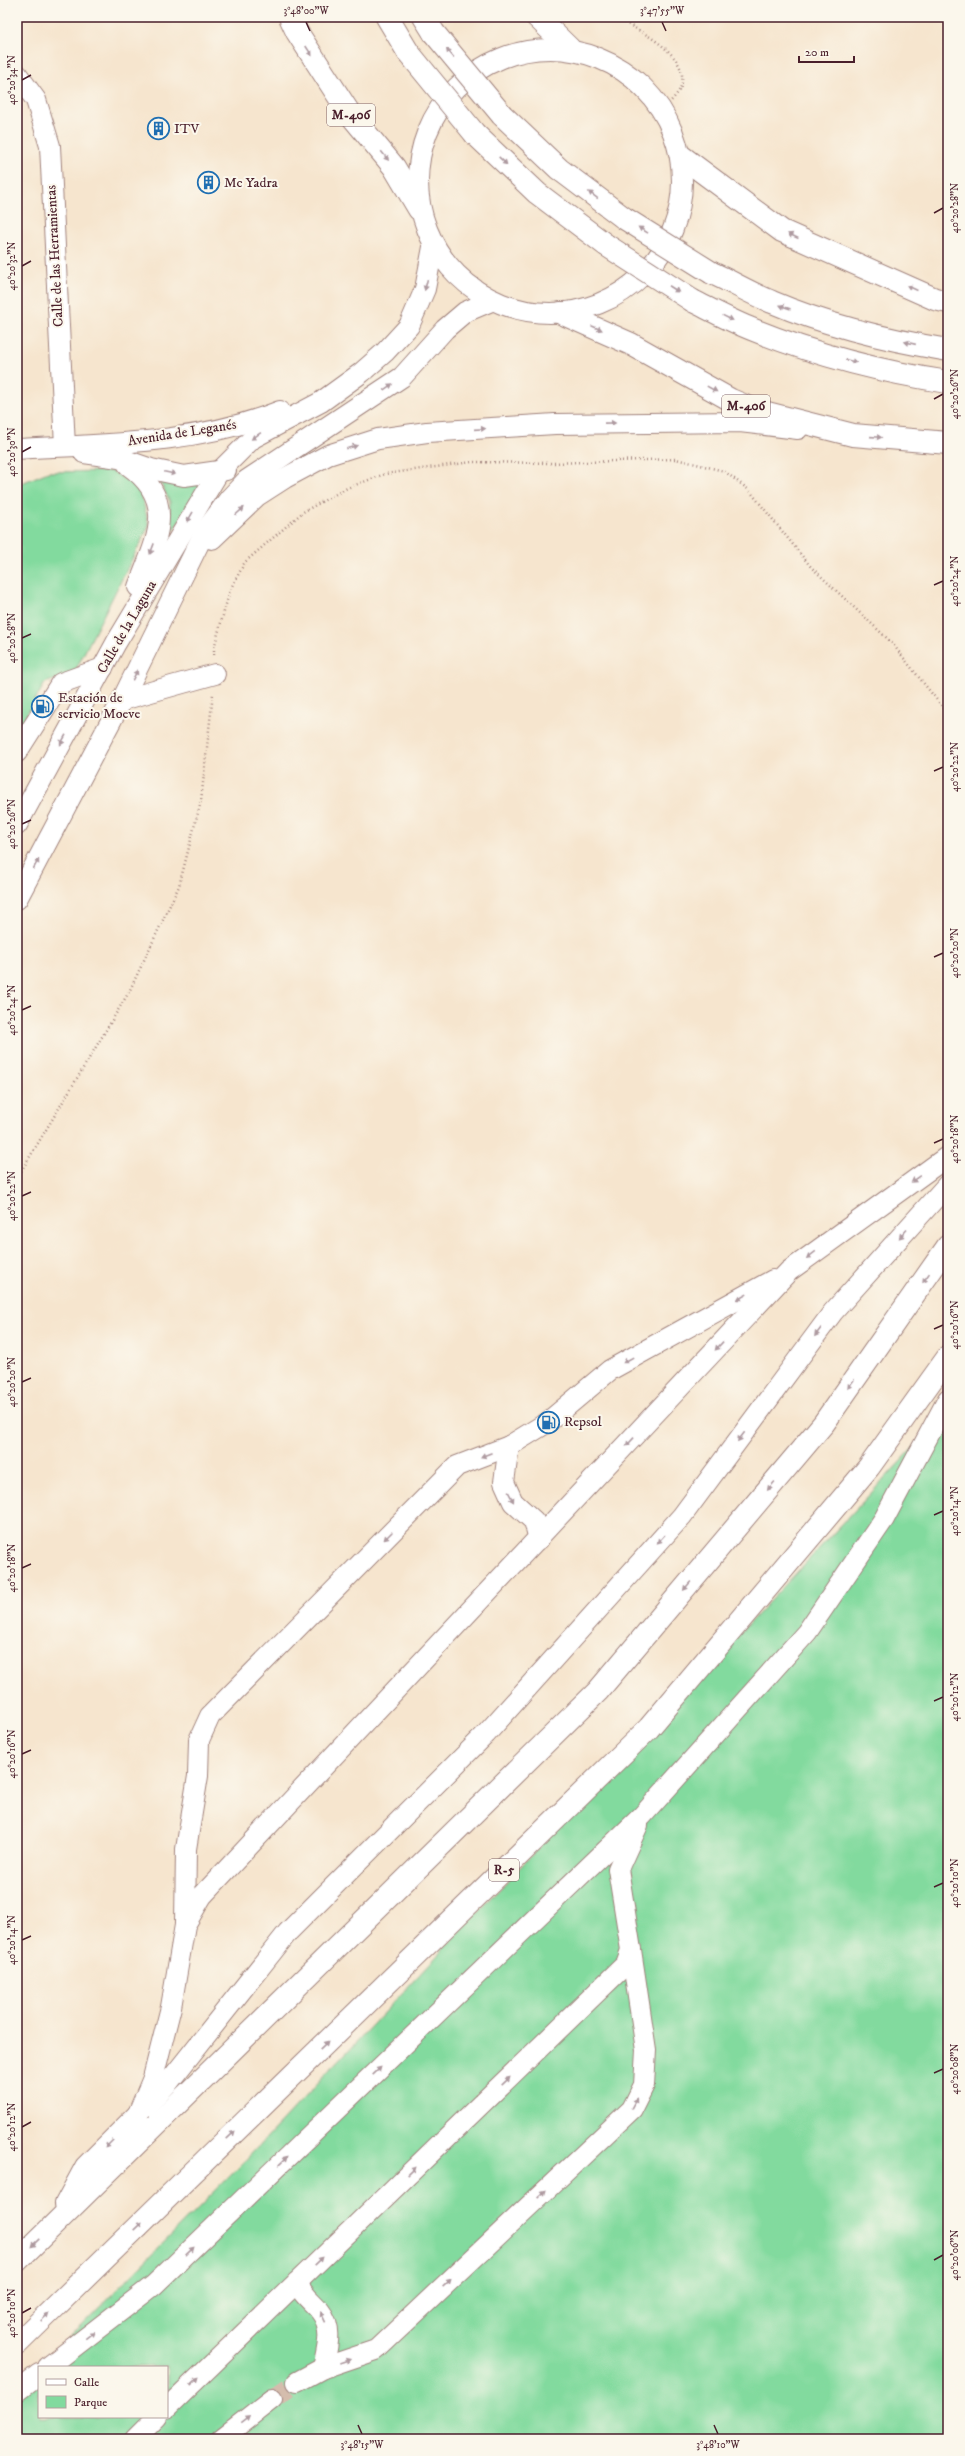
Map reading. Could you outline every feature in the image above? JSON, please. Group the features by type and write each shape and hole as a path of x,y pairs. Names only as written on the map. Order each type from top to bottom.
{"highway":[{"name":"M-406","path":"290,17 297,32 350,114 394,167 419,209"},
{"path":"387,17 408,52 475,134 537,193 606,245 693,301 752,330 814,351 902,375 948,382"},
{"path":"537,17 569,48"},
{"path":"429,25 502,115 559,170 624,218 712,273 772,302 831,324 912,344 948,350"},
{"path":"681,156 782,231 935,299 948,302"},
{"name":"M-406","path":"561,313 631,344 731,400 755,410 854,435 948,443"},
{"path":"17,2261 598,1691 824,1423 948,1246"},
{"name":"R-5","path":"17,2344 649,1728 869,1467 948,1357"},
{"path":"53,2226 86,2167 136,2116"}],"street":[{"path":"569,48 606,59 638,80 663,109 674,132 681,156 682,200 668,242 641,277 604,302 561,313 525,312 491,301 458,278 434,247 419,209 418,158 436,110 471,73 518,51 569,48"},
{"name":"Calle de las Herramientas","path":"17,74 36,100 50,146 65,446"},
{"path":"361,373 409,326 425,289 434,247"},
{"path":"174,598 205,531 228,499 247,480 294,447 356,409 402,377 445,329 460,316 491,301"},
{"name":"Avenida de Leganés","path":"17,449 155,440 233,427 314,397 361,373"},
{"name":"Calle de la Laguna","path":"17,825 116,643 218,472 253,438 321,402 361,373"},
{"name":"Avenida de Leganés","path":"65,446 82,453 119,458 151,469 184,476 218,472 252,462 356,409"},
{"path":"174,598 212,539 257,496 285,478 328,455 378,439 427,432 555,424 740,422 854,435"},
{"path":"116,643 158,533 160,513 153,492 144,476 119,458"},
{"name":"Calle de la Laguna","path":"17,899 174,598"},
{"path":"17,752 61,683 103,668"},
{"path":"122,700 215,674"},
{"path":"136,2116 155,2071 171,2007 184,1925 186,1849 198,1776 199,1740 210,1716 457,1466 509,1446 548,1422 610,1370 789,1272 948,1156"},
{"path":"136,2116 168,2083 288,1932 486,1734 682,1516 833,1312 948,1184"},
{"path":"184,1925 202,1896 789,1272"},
{"path":"49,2366 154,2285 642,1816 807,1632 884,1519 948,1399"},
{"path":"509,1446 504,1482 513,1502 534,1522 539,1539"},
{"path":"297,2382 323,2368 376,2350 632,2109 644,2085 646,2050 618,1869 642,1816"},
{"path":"168,2407 626,1964 631,1950"},
{"path":"297,2282 301,2292 322,2312 330,2332 323,2368"},
{"path":"17,2391 38,2375"},
{"path":"221,2439 272,2399"},
{"path":"135,2439 157,2418"}],"path":[{"path":"614,17 671,52 680,65 682,82 676,96 663,109"},
{"path":"17,1178 129,992 179,886 201,801 215,674 214,648 230,590 245,562 303,512 347,488 385,474 472,462 553,463 676,459 724,472 749,490 811,567 891,642 948,714"}],"green space":[{"path":"112,471 140,489 149,526 74,673 45,683 17,731 17,485 48,472"},
{"path":"159,480 203,485 169,537 170,502"},
{"path":"948,1411 948,2439 17,2439 17,2390 38,2369 38,2418 168,2418 168,2366 41,2366 239,2167"}],"tunnel":[{"path":"272,2399 297,2382"}],"place":[{"name":"ITV","path":"159,129"},
{"name":"Mc Yadra","path":"208,183"},
{"name":"Estación de servicio Moeve","path":"43,706"},
{"name":"Repsol","path":"548,1422"}]}
